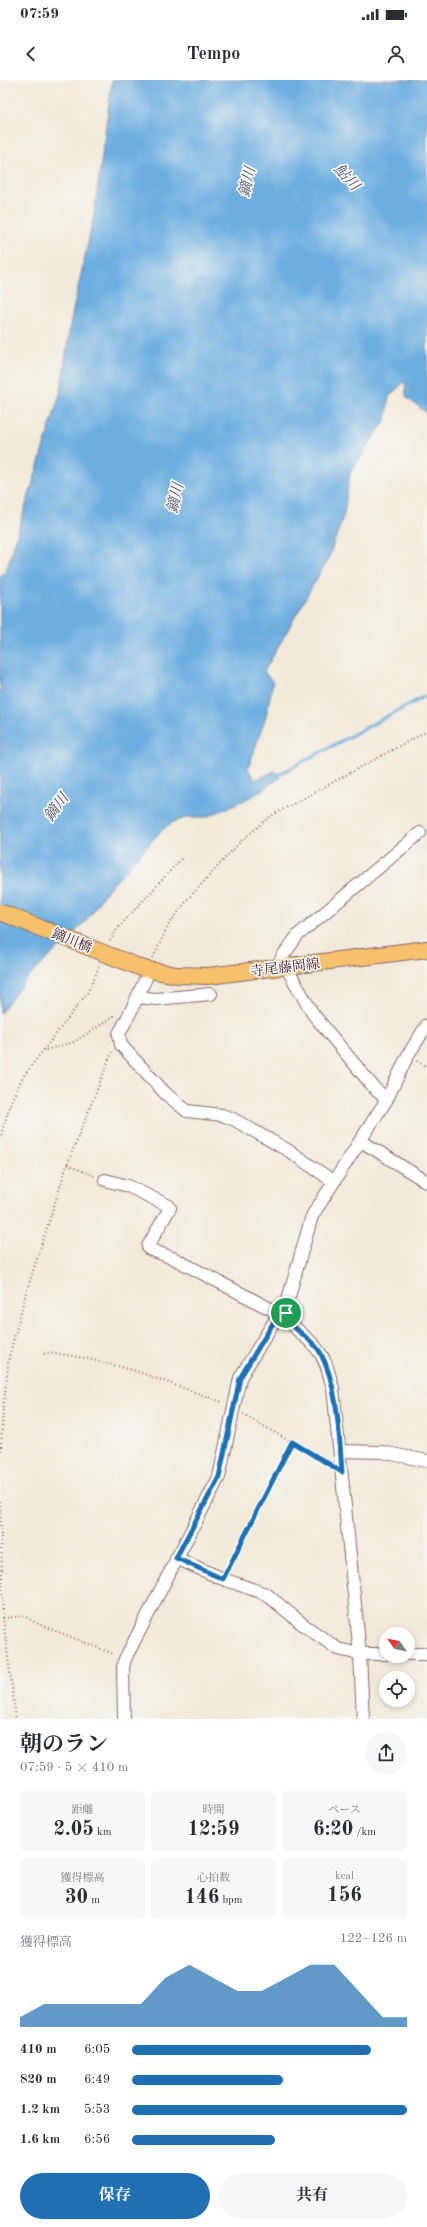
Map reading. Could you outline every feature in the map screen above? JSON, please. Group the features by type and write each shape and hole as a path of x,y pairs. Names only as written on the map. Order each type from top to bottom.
{"main road":[{"name":"鏑川橋","path":"0,912 146,970"},
{"name":"寺尾藤岡線","path":"146,970 185,976 208,976 427,949"}],"street":[{"path":"387,1099 376,1090 313,1014 290,974 283,967 282,957 298,935 420,833"},
{"path":"146,970 138,996 119,1034 122,1045 166,1094 187,1111 233,1119 289,1151 333,1181"},
{"path":"138,996 155,999 211,994"},
{"path":"124,1719 123,1667 125,1659 219,1477 240,1378 247,1364 275,1320 284,1314 289,1291 312,1216 333,1181 361,1141 387,1099 408,1055 427,1025"},
{"path":"361,1141 427,1182"},
{"path":"105,1180 128,1186 169,1206 170,1208 148,1246 149,1249 175,1259 284,1314 297,1331 318,1349 327,1364 333,1388 340,1451 360,1654 362,1719"},
{"path":"340,1451 382,1452 427,1461"},
{"path":"176,1558 223,1579 266,1594 305,1626 338,1649 360,1654 379,1654"},
{"path":"415,1654 427,1654"}],"path":[{"path":"146,970 168,926 187,900 236,846 259,826 271,816 306,795 427,730"},
{"path":"109,943 116,929 182,858"},
{"path":"0,1138 11,1101 23,1077 31,1064 45,1050 88,992 100,964"},
{"path":"45,1050 74,1042 122,1012"},
{"path":"0,1463 3,1410 9,1356 26,1293 68,1166 110,1056"},
{"path":"68,1166 86,1172"},
{"path":"44,1354 50,1352 89,1359 133,1370 225,1403 342,1472"},
{"path":"223,1579 292,1442"},
{"path":"0,1501 3,1618 16,1719"},
{"path":"3,1618 24,1616 36,1623 125,1659"}],"water":[{"path":"112,80 427,80 427,413 406,397 405,381 389,397 386,419 350,473 344,514 329,557 264,672 273,682 266,716 248,769 255,780 275,771 280,778 253,796 207,817 188,817 171,823 161,831 104,894 86,921 26,980 0,1013 0,576 7,568 61,390 71,320 94,215"}],"waterway":[{"path":"274,777 427,695"}],"route":[{"path":"286,1313 291,1324 318,1349 327,1364 333,1388 342,1472 292,1442 223,1579 176,1558 219,1477 223,1464 240,1378 247,1364 275,1320 282,1314 286,1313"}],"water label":[{"name":"鮎川","path":"347,177"},
{"name":"鏑川","path":"247,182"},
{"name":"鏑川","path":"175,498"},
{"name":"鏑川","path":"56,807"}]}
